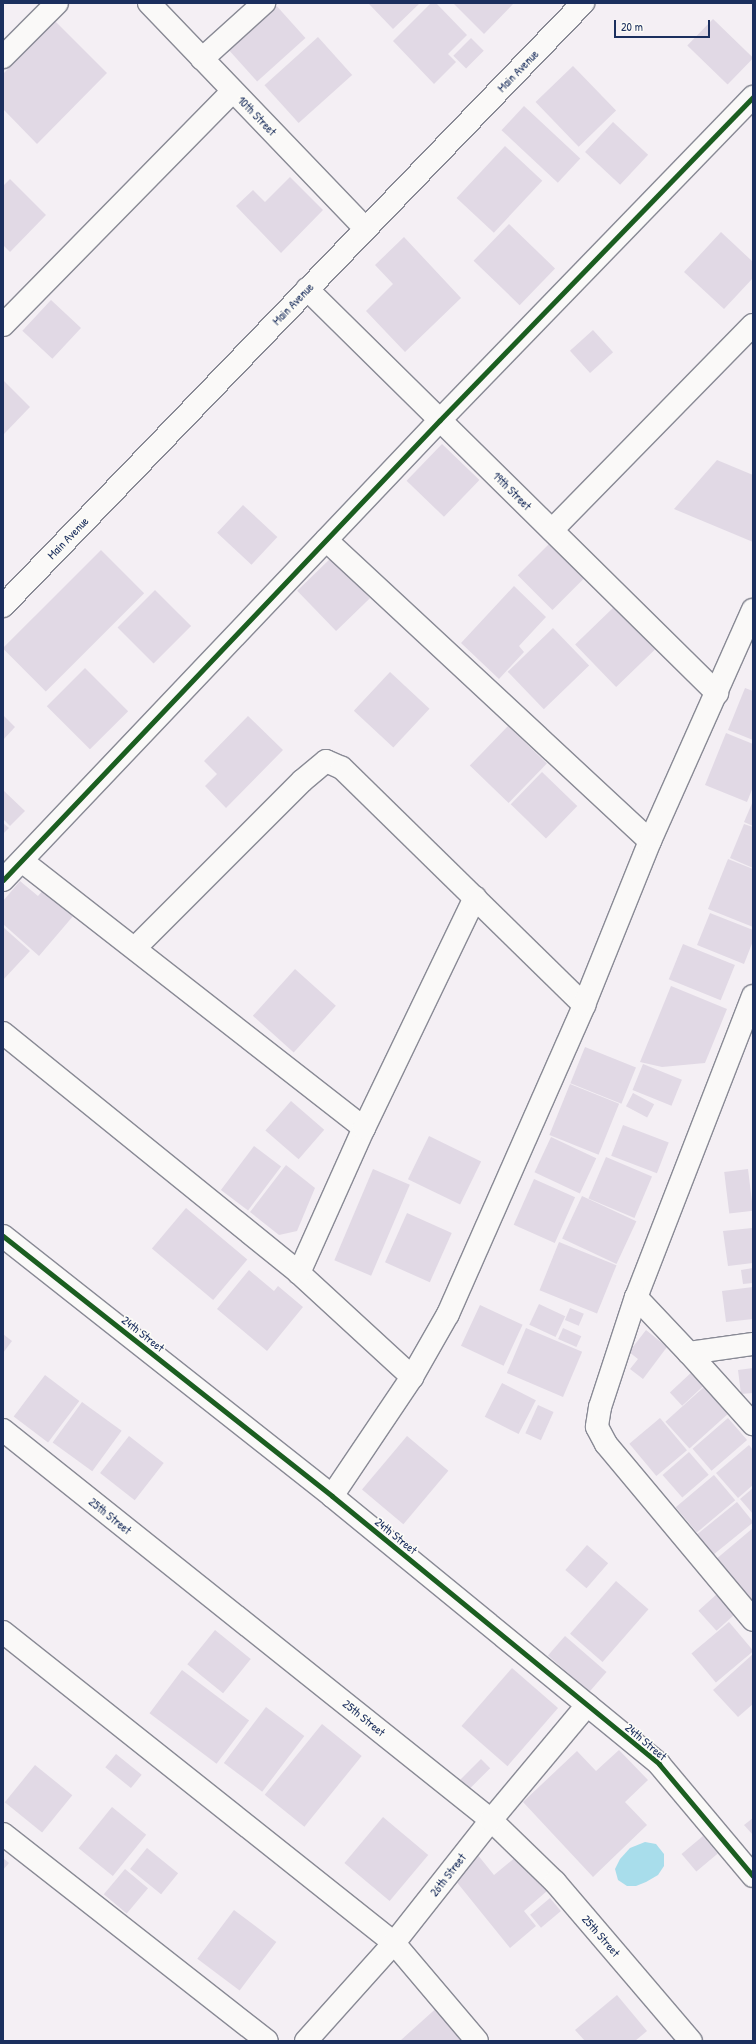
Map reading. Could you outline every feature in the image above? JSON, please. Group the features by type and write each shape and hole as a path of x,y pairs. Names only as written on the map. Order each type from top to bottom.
{"street":[{"path":"3,57 57,3"},
{"name":"10th Street","path":"149,3 365,228"},
{"path":"202,59 264,3"},
{"name":"Main Avenue","path":"3,606 583,3"},
{"path":"3,325 233,91"},
{"path":"3,880 22,862 440,420 753,97"},
{"name":"19th Street","path":"307,290 717,693"},
{"path":"552,530 753,325"},
{"path":"326,540 650,841"},
{"path":"332,1496 412,1377 448,1314 584,1004 650,841 753,610"},
{"path":"135,948 302,781 326,761 342,768 584,1004"},
{"path":"22,862 135,948 364,1128"},
{"path":"299,1273 364,1128 475,897"},
{"path":"753,996 746,1033 636,1297 598,1416 597,1427 606,1444 753,1620"},
{"path":"3,1033 299,1273 412,1377"},
{"name":"24th Street","path":"3,1236 332,1496 659,1764 753,1876"},
{"path":"636,1297 753,1424"},
{"path":"689,1353 753,1344"},
{"name":"25th Street","path":"3,1430 491,1820 555,1882 691,2041"},
{"path":"3,1632 394,1943 477,2041"},
{"name":"26th Street","path":"306,2041 394,1943 491,1820 587,1705"},
{"path":"3,1834 267,2041"}],"water":[{"path":"645,1842 656,1844 664,1854 664,1866 658,1875 646,1882 636,1886 627,1886 618,1880 615,1869 620,1859 630,1848"}],"building":[{"path":"274,3 305,38 257,81 226,46"},
{"path":"368,3 420,3 393,29"},
{"path":"431,3 436,3 467,35 448,54 456,62 434,84 393,41"},
{"path":"453,3 514,3 484,34"},
{"path":"713,19 753,58 728,85 687,46"},
{"path":"55,21 107,73 37,144 3,109 3,74"},
{"path":"318,37 352,75 299,123 264,85"},
{"path":"471,38 484,51 466,68 453,56"},
{"path":"573,66 616,111 579,147 536,102"},
{"path":"524,106 580,159 558,183 501,130"},
{"path":"613,122 648,155 620,185 585,152"},
{"path":"505,146 542,181 494,233 457,198"},
{"path":"290,177 323,210 281,253 236,206 253,190 265,202"},
{"path":"10,179 46,215 10,252 3,245 3,186"},
{"path":"509,224 555,268 520,305 474,261"},
{"path":"721,232 753,262 753,278 724,309 684,272"},
{"path":"404,237 461,298 405,352 366,311 393,284 375,265"},
{"path":"51,300 81,328 52,359 22,331"},
{"path":"593,330 613,352 590,373 570,351"},
{"path":"3,380 30,407 3,435"},
{"path":"442,444 479,480 444,517 407,481"},
{"path":"717,460 753,475 753,542 674,509"},
{"path":"243,505 277,537 251,565 217,533"},
{"path":"551,542 586,577 552,610 518,575"},
{"path":"101,550 144,593 46,691 3,648"},
{"path":"331,558 370,598 336,631 297,591"},
{"path":"514,586 546,617 519,646 524,652 499,679 461,643"},
{"path":"155,590 191,626 154,664 118,627"},
{"path":"614,607 655,649 616,687 575,645"},
{"path":"553,628 589,665 544,709 508,672"},
{"path":"85,668 128,711 90,749 47,706"},
{"path":"390,672 429,709 393,748 354,711"},
{"path":"745,688 753,691 753,740 728,730"},
{"path":"3,715 15,727 3,740"},
{"path":"248,716 283,750 226,808 205,786 217,774 204,761"},
{"path":"508,726 547,764 509,803 470,766"},
{"path":"726,733 753,744 753,787 747,802 705,785"},
{"path":"542,772 577,806 546,838 511,804"},
{"path":"3,790 25,811 10,826 3,819"},
{"path":"753,801 753,826 744,822"},
{"path":"3,823 9,828 3,834"},
{"path":"744,824 753,827 753,868 730,858"},
{"path":"728,859 753,869 753,927 708,909"},
{"path":"20,881 38,896 44,889 74,915 39,956 3,924 3,901"},
{"path":"710,913 753,930 753,941 744,964 697,945"},
{"path":"3,927 30,951 3,980"},
{"path":"683,944 735,965 721,1000 669,979"},
{"path":"295,969 336,1006 294,1053 253,1016"},
{"path":"671,986 727,1009 705,1063 662,1067 640,1062"},
{"path":"585,1047 636,1068 621,1104 570,1083"},
{"path":"643,1064 682,1080 671,1106 633,1090"},
{"path":"570,1084 619,1104 599,1155 549,1135"},
{"path":"633,1093 654,1104 647,1118 626,1106"},
{"path":"291,1101 324,1130 299,1159 265,1130"},
{"path":"623,1125 669,1143 657,1173 611,1156"},
{"path":"429,1136 481,1161 460,1205 408,1179"},
{"path":"551,1137 596,1158 580,1193 535,1172"},
{"path":"254,1146 281,1166 248,1210 221,1190"},
{"path":"606,1157 652,1177 634,1218 588,1198"},
{"path":"286,1165 315,1188 297,1231 279,1235 250,1212"},
{"path":"373,1169 410,1185 371,1276 334,1260"},
{"path":"748,1169 753,1211 729,1214 724,1172"},
{"path":"534,1179 575,1197 555,1243 514,1225"},
{"path":"582,1196 636,1221 617,1264 562,1239"},
{"path":"186,1208 247,1259 213,1300 152,1249"},
{"path":"407,1213 452,1233 430,1282 385,1262"},
{"path":"752,1228 753,1263 728,1266 723,1231"},
{"path":"559,1242 616,1265 597,1313 540,1290"},
{"path":"753,1268 753,1283 743,1284 741,1270"},
{"path":"249,1270 274,1291 278,1286 303,1307 267,1351 217,1309"},
{"path":"753,1287 753,1319 726,1322 722,1291"},
{"path":"539,1304 565,1316 556,1337 529,1325"},
{"path":"480,1305 523,1325 504,1366 461,1346"},
{"path":"570,1308 584,1314 579,1326 565,1320"},
{"path":"526,1328 582,1352 563,1397 507,1373"},
{"path":"563,1328 581,1336 576,1347 558,1339"},
{"path":"646,1330 667,1347 643,1379 630,1369 638,1359 629,1352"},
{"path":"3,1334 12,1341 3,1353"},
{"path":"753,1368 753,1393 741,1394 738,1370"},
{"path":"694,1370 706,1383 682,1406 670,1393"},
{"path":"45,1375 79,1401 48,1442 14,1417"},
{"path":"502,1383 536,1400 519,1434 485,1417"},
{"path":"704,1387 728,1414 689,1449 665,1422"},
{"path":"82,1402 122,1431 92,1471 53,1442"},
{"path":"538,1405 554,1412 541,1440 525,1433"},
{"path":"660,1418 687,1450 656,1476 629,1444"},
{"path":"728,1418 747,1440 712,1471 693,1449"},
{"path":"129,1436 164,1463 135,1500 100,1473"},
{"path":"407,1436 448,1471 403,1524 362,1490"},
{"path":"749,1445 753,1450 753,1485 738,1498 716,1473"},
{"path":"689,1452 709,1475 682,1498 663,1475"},
{"path":"714,1475 735,1500 697,1532 676,1507"},
{"path":"753,1488 753,1514 740,1499"},
{"path":"737,1502 753,1522 713,1555 697,1535"},
{"path":"753,1528 753,1604 715,1560"},
{"path":"587,1545 608,1563 586,1588 565,1570"},
{"path":"616,1581 648,1609 603,1662 570,1634"},
{"path":"717,1594 735,1614 716,1631 698,1611"},
{"path":"729,1622 753,1651 716,1683 691,1653"},
{"path":"215,1630 251,1659 223,1693 187,1664"},
{"path":"565,1636 607,1672 589,1692 548,1656"},
{"path":"753,1654 753,1704 738,1717 713,1690"},
{"path":"512,1668 558,1708 508,1766 461,1726"},
{"path":"182,1670 249,1721 217,1764 150,1713"},
{"path":"266,1707 304,1736 262,1792 224,1763"},
{"path":"322,1724 362,1756 304,1827 265,1795"},
{"path":"619,1750 648,1780 625,1802 647,1825 593,1877 523,1802 577,1751 596,1771"},
{"path":"116,1754 142,1775 131,1788 105,1767"},
{"path":"481,1759 490,1768 469,1789 460,1780"},
{"path":"35,1765 72,1795 42,1833 5,1802"},
{"path":"112,1807 146,1835 113,1876 79,1848"},
{"path":"383,1817 428,1855 390,1901 344,1863"},
{"path":"753,1818 753,1835 744,1825"},
{"path":"703,1836 718,1854 696,1872 682,1854"},
{"path":"147,1848 178,1873 161,1894 130,1869"},
{"path":"477,1854 494,1875 517,1856 547,1891 524,1911 536,1926 510,1948 451,1875"},
{"path":"3,1858 9,1863 3,1870"},
{"path":"125,1869 148,1888 127,1914 104,1894"},
{"path":"550,1898 561,1911 541,1928 530,1915"},
{"path":"234,1910 276,1942 240,1991 197,1959"},
{"path":"617,1995 647,2031 635,2041 585,2041 575,2030"},
{"path":"441,2004 473,2041 401,2040"}],"cycle path":[{"path":"3,880 440,420 753,97"},
{"path":"3,1236 332,1496 659,1764 753,1876"}]}
